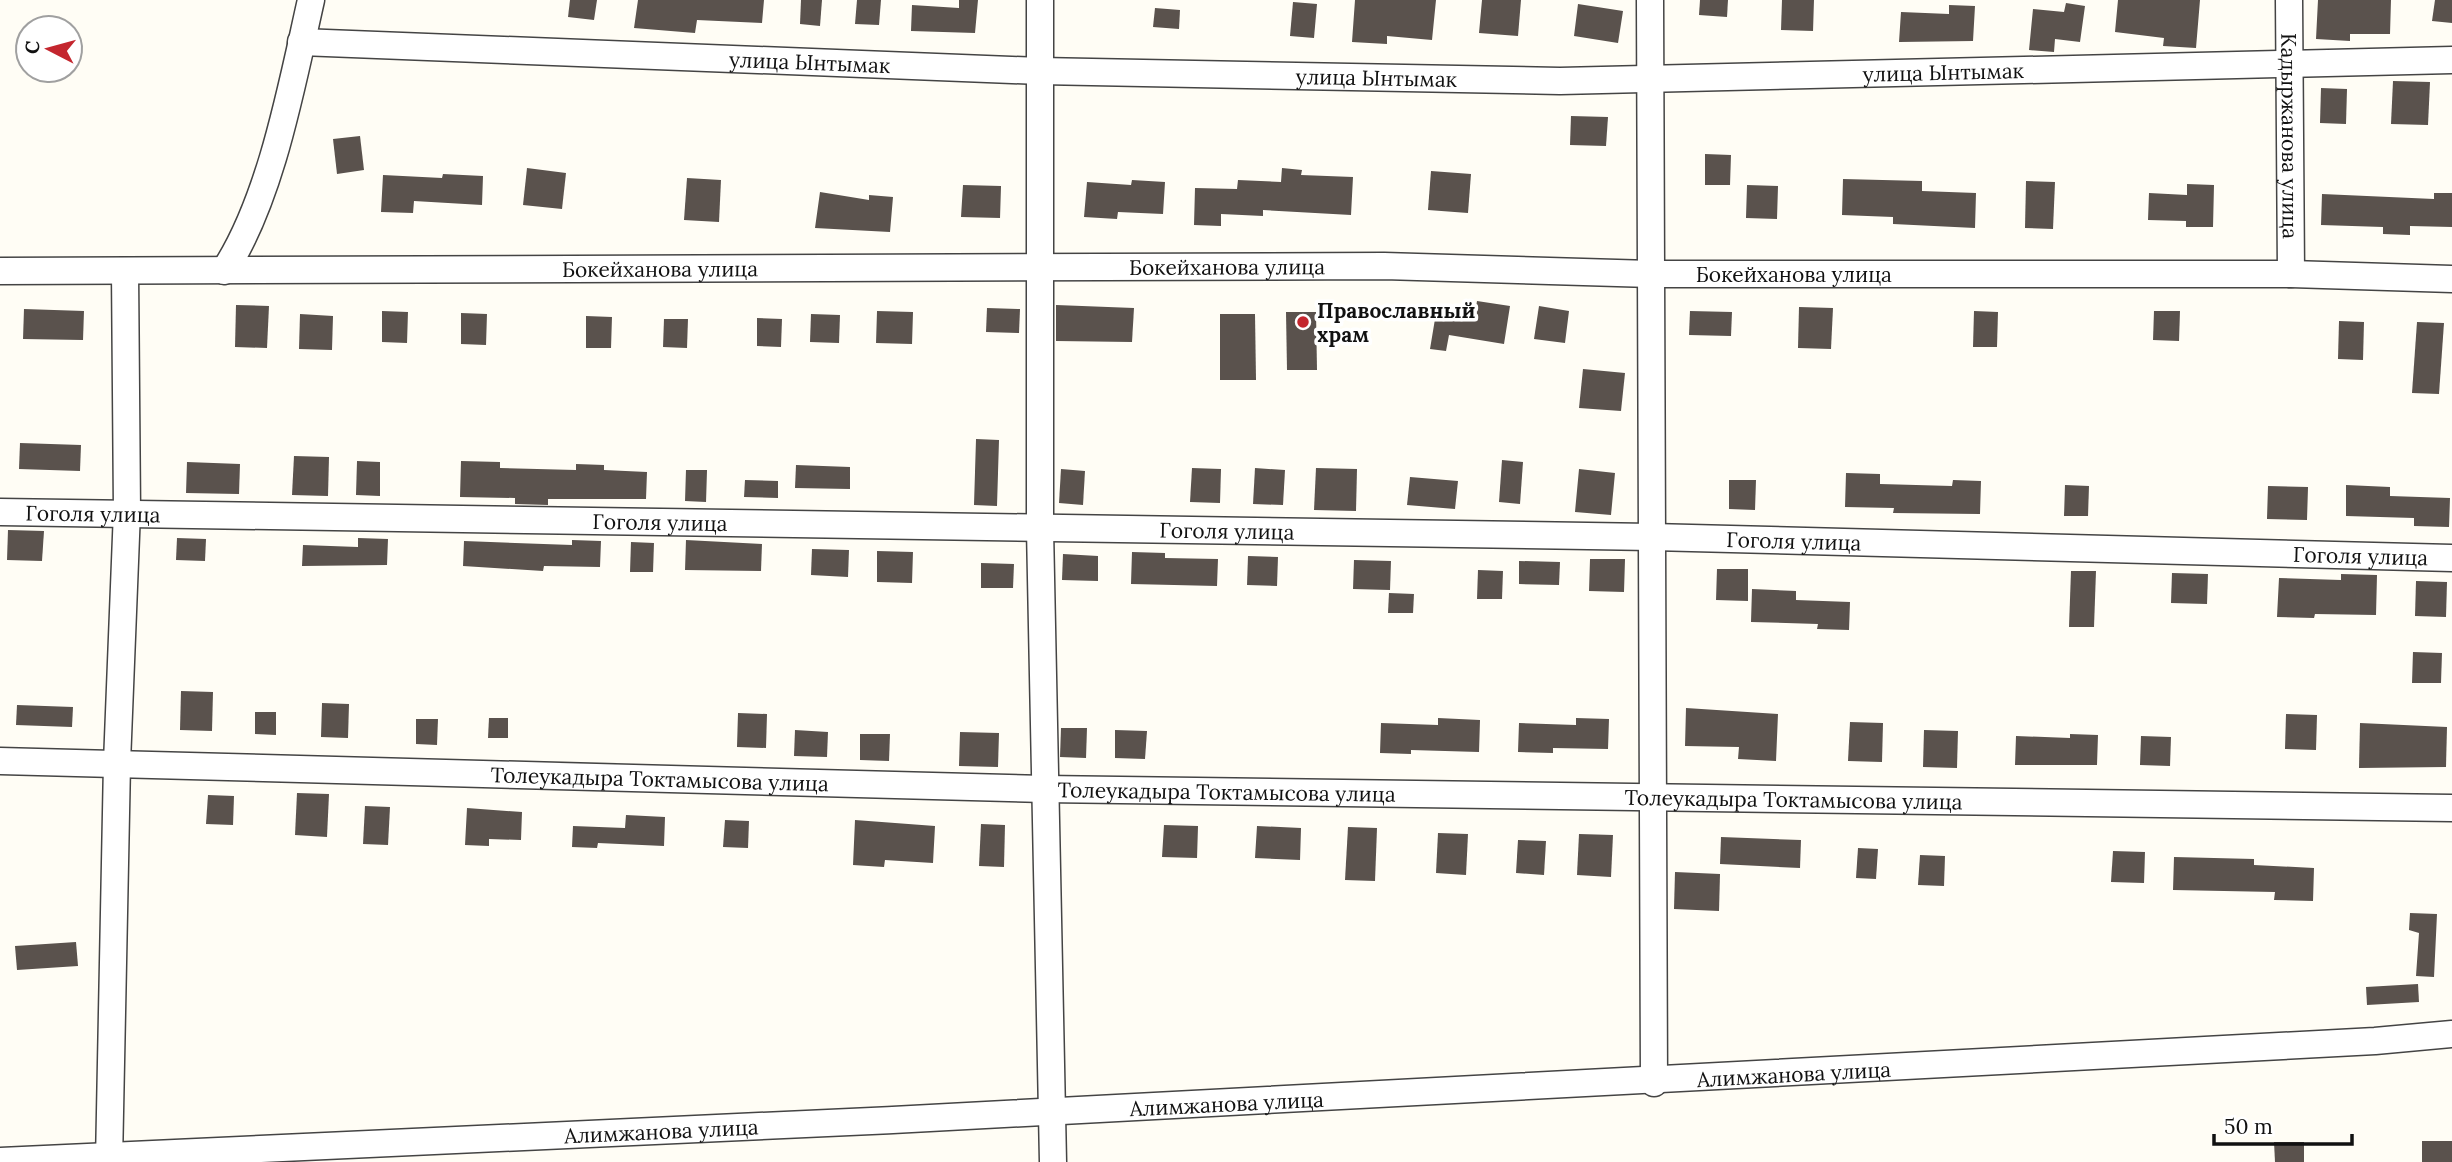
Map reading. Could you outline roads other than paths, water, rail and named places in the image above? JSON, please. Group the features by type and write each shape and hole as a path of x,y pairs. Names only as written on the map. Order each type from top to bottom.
{"street":[{"path":"224,271 244,240 271,158 311,0"},
{"path":"1040,0 1040,529 1053,1162"},
{"path":"1650,0 1654,1083"},
{"name":"Кадыржанова улица","path":"2289,0 2293,165 2291,274"},
{"name":"улица Ынтымак","path":"301,42 1040,71 1560,81 2452,60"},
{"name":"Бокейханова улица","path":"0,271 1384,266 1651,274 2291,274 2452,279"},
{"path":"109,1159 117,763 127,511 125,271"},
{"name":"Гоголя улица","path":"0,512 127,511 1040,529 1652,537 2452,558"},
{"name":"Толеукадыра Токтамысова улица","path":"0,761 1044,789 2452,808"},
{"name":"Алимжанова улица","path":"0,1161 109,1159 1654,1083 2347,1043 2452,1034"}],"place":[{"name":"Православный храм","path":"1303,322"}]}
